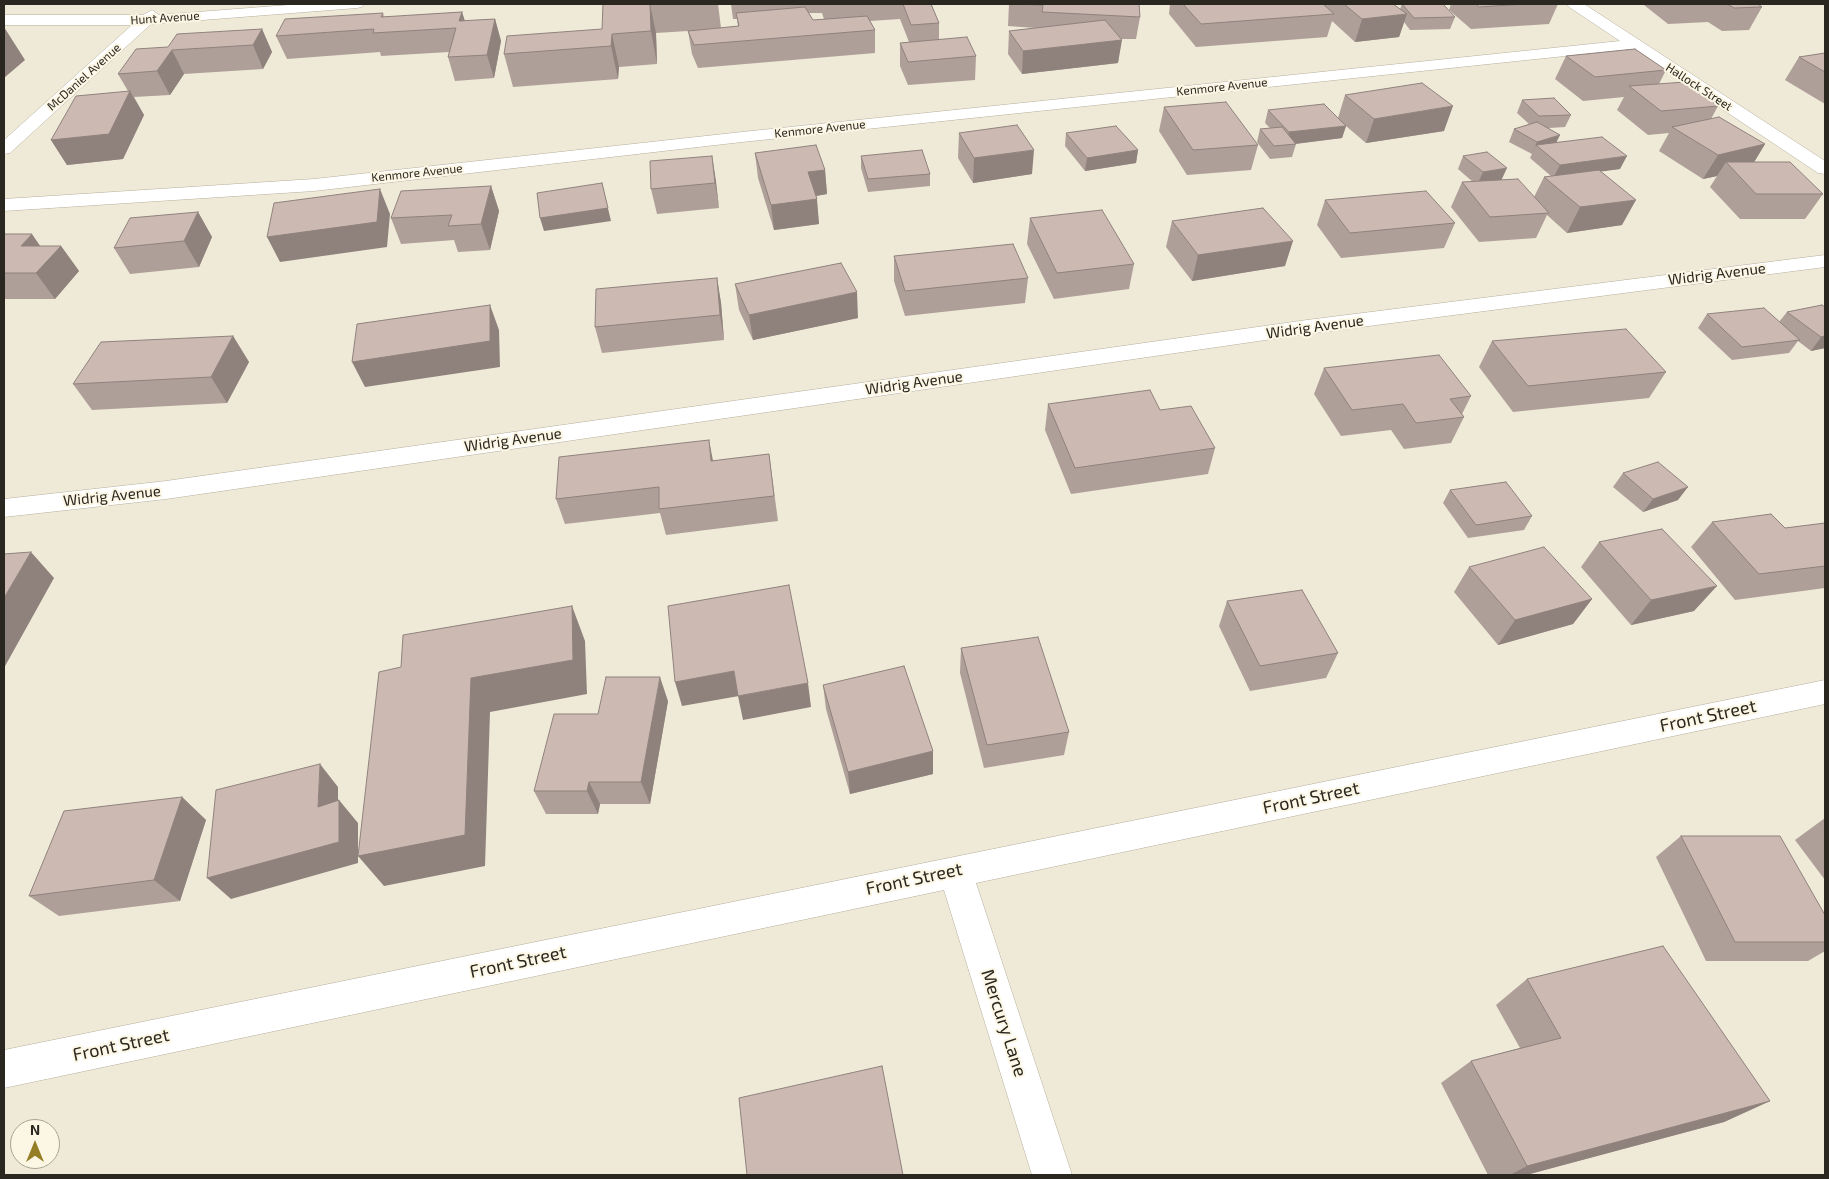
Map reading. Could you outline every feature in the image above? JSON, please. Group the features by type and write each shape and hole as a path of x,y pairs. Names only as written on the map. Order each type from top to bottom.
{"street":[{"name":"McDaniel Avenue","path":"4,149 164,4"},
{"name":"Hunt Avenue","path":"4,20 147,20 357,4"},
{"name":"Hallock Street","path":"1574,4 1825,169"},
{"name":"Kenmore Avenue","path":"4,206 314,185 781,133 1635,44"},
{"name":"Widrig Avenue","path":"4,508 166,490 1308,327 1825,260"},
{"name":"Front Street","path":"4,1070 955,871 1825,692"},
{"name":"Mercury Lane","path":"955,871 1052,1175"}],"building":[{"path":"603,4 650,4 651,31 612,34 611,46 504,54 507,36 602,29"},
{"path":"903,4 931,4 939,23 911,25"},
{"path":"1010,4 1139,4 1140,17 1042,12 1043,5"},
{"path":"1183,4 1323,4 1334,14 1201,24"},
{"path":"1344,4 1393,4 1407,14 1362,19"},
{"path":"1402,4 1443,4 1455,17 1414,18"},
{"path":"1476,4 1524,4 1479,7"},
{"path":"1727,4 1758,4 1762,7 1734,8"},
{"path":"805,7 813,20 867,16 875,30 694,45 688,31 739,26 736,13"},
{"path":"462,12 459,21 495,19 487,55 448,57 456,28 373,33 374,29 276,36 285,19 383,13 381,17"},
{"path":"1105,20 1122,40 1023,51 1009,31"},
{"path":"262,29 253,45 172,50 157,71 118,74 136,49 168,47 177,34"},
{"path":"967,37 976,56 908,62 900,43"},
{"path":"1635,49 1666,70 1595,77 1566,56"},
{"path":"1825,53 1825,72 1799,57"},
{"path":"1685,82 1718,106 1661,111 1629,86"},
{"path":"1422,83 1453,106 1374,119 1345,95"},
{"path":"130,91 109,134 51,140 76,96"},
{"path":"1554,98 1571,115 1539,116 1522,100"},
{"path":"1226,102 1258,145 1193,150 1164,107"},
{"path":"1324,104 1346,126 1289,132 1268,110"},
{"path":"1719,117 1765,144 1718,155 1672,127"},
{"path":"1537,122 1560,135 1537,142 1514,129"},
{"path":"1017,125 1034,150 974,158 959,133"},
{"path":"1116,126 1138,150 1087,158 1066,133"},
{"path":"1282,127 1296,144 1274,146 1260,129"},
{"path":"1602,137 1627,156 1560,165 1536,145"},
{"path":"816,145 825,170 808,172 817,199 771,205 755,153"},
{"path":"922,150 930,174 868,179 861,156"},
{"path":"1487,152 1507,168 1483,172 1463,156"},
{"path":"712,156 715,183 651,189 650,161"},
{"path":"1726,162 1790,162 1823,194 1756,194"},
{"path":"1599,170 1636,200 1580,207 1544,177"},
{"path":"1518,179 1549,213 1490,217 1462,182"},
{"path":"602,183 608,208 540,218 537,193"},
{"path":"491,186 481,224 448,226 452,215 391,218 401,191"},
{"path":"380,189 377,222 267,237 274,203"},
{"path":"1426,191 1455,223 1350,233 1325,200"},
{"path":"1263,208 1293,241 1198,255 1172,221"},
{"path":"1102,210 1134,264 1057,273 1030,218"},
{"path":"198,212 184,241 114,248 130,218"},
{"path":"4,234 32,234 21,246 61,246 36,273 4,273"},
{"path":"1013,244 1028,278 905,291 894,256"},
{"path":"841,263 857,292 749,315 735,284"},
{"path":"717,278 720,315 595,327 596,289"},
{"path":"490,305 490,341 352,362 357,324"},
{"path":"1822,305 1825,307 1825,336 1821,337 1787,312"},
{"path":"1764,308 1800,340 1742,347 1707,314"},
{"path":"1626,329 1666,372 1528,386 1492,341"},
{"path":"233,336 211,377 73,384 101,342"},
{"path":"1439,355 1471,396 1450,399 1464,417 1416,423 1403,404 1352,410 1324,368"},
{"path":"1150,390 1160,410 1191,406 1215,448 1075,468 1048,404"},
{"path":"709,440 711,461 769,454 774,496 659,509 659,487 556,499 559,457"},
{"path":"1658,462 1688,487 1653,499 1623,473"},
{"path":"1506,482 1532,516 1476,525 1450,490"},
{"path":"1771,514 1785,528 1825,523 1825,566 1759,574 1712,522"},
{"path":"1662,529 1717,586 1651,600 1599,542"},
{"path":"1544,547 1592,599 1515,620 1469,567"},
{"path":"31,552 4,598 4,554"},
{"path":"789,585 808,683 738,696 734,671 675,682 668,606"},
{"path":"1302,590 1338,653 1260,666 1227,601"},
{"path":"572,606 573,660 471,678 465,835 358,856 379,672 401,667 403,635"},
{"path":"1038,637 1069,732 987,745 961,648"},
{"path":"904,666 933,751 848,772 823,685"},
{"path":"606,677 660,677 641,782 589,782 587,791 534,791 554,714 598,714"},
{"path":"320,764 318,807 339,800 339,842 207,878 216,790"},
{"path":"182,797 154,880 29,896 64,811"},
{"path":"1681,836 1780,836 1825,915 1825,942 1735,942"},
{"path":"1663,946 1770,1101 1527,1166 1471,1061 1561,1038 1527,979"},
{"path":"882,1066 903,1175 747,1175 739,1098"}]}
